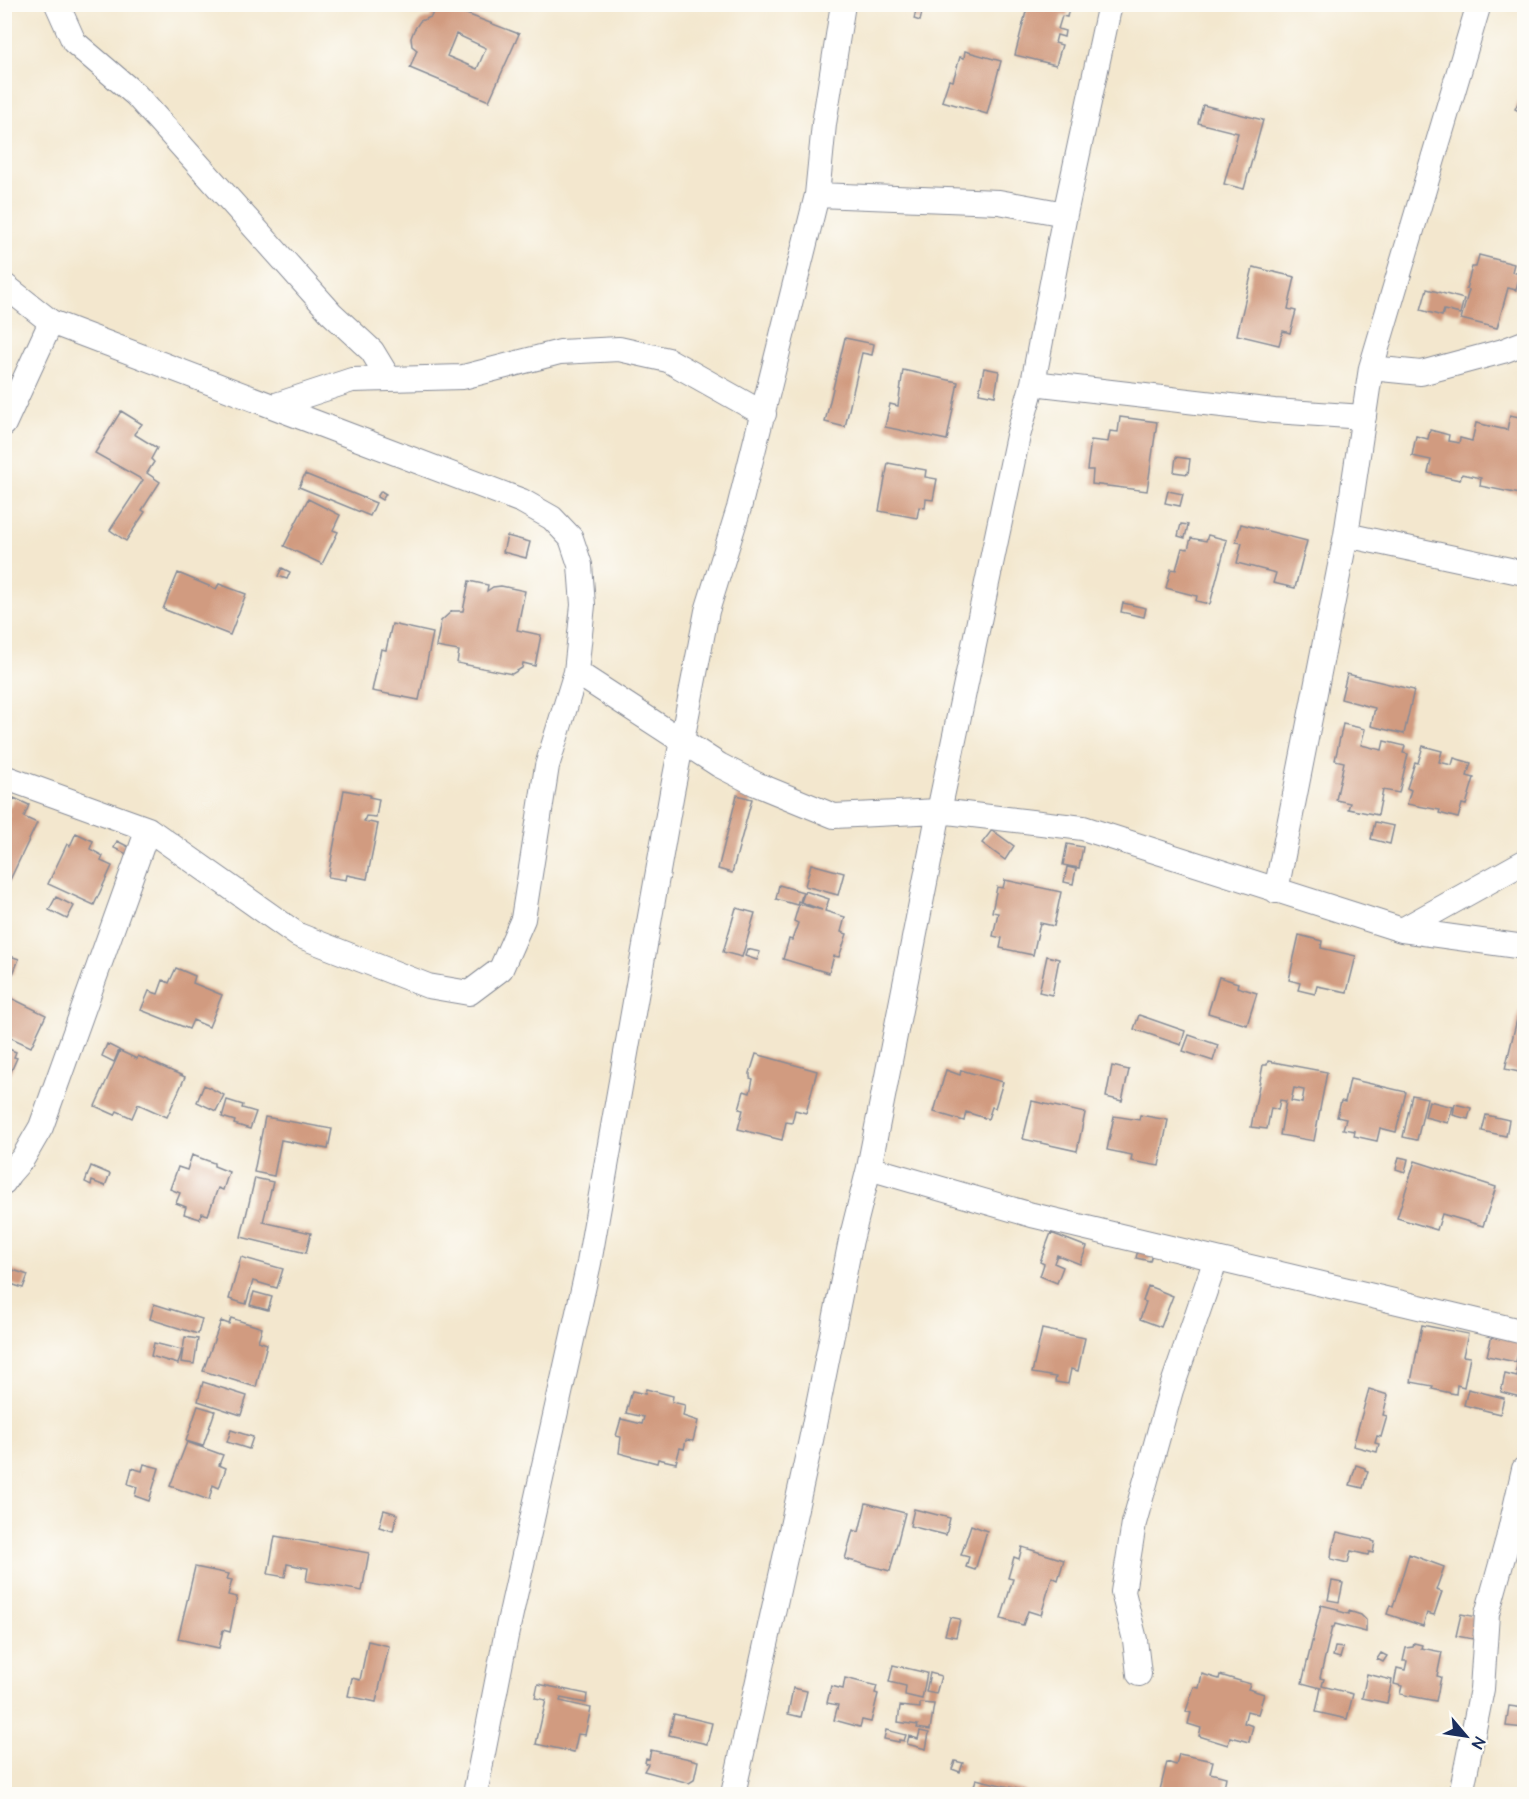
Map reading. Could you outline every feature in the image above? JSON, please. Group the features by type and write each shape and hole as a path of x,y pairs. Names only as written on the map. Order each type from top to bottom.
{"street":[{"path":"57,4 74,42 136,95 324,305 372,351 390,379"},
{"path":"475,1794 506,1636 589,1263 707,611 739,508 764,414 817,195 824,124 843,4"},
{"path":"733,1794 811,1440 851,1240 869,1168 939,811 1018,436 1034,383 1065,214 1110,4"},
{"path":"1276,891 1346,535 1371,368 1479,4"},
{"path":"817,195 999,202 1065,214"},
{"path":"4,285 51,322 522,501 552,518 571,538 580,565 583,605 576,672 547,766 523,919 501,969 469,993 428,986 298,935 148,830 4,777"},
{"path":"4,424 51,322"},
{"path":"1371,368 1421,373 1524,343"},
{"path":"273,406 352,380 463,377 560,352 619,349 668,360 764,414"},
{"path":"1034,383 1274,411 1364,417"},
{"path":"1346,535 1524,573"},
{"path":"576,672 719,765 756,784 834,816 939,811 1083,828 1402,930 1524,947"},
{"path":"4,1182 23,1158 41,1127 148,830"},
{"path":"1402,930 1524,862"},
{"path":"869,1168 1032,1215 1524,1332"},
{"path":"1139,1674 1135,1640 1123,1592 1134,1523 1171,1390 1216,1259"},
{"path":"1461,1794 1482,1689 1487,1614 1508,1539 1524,1469"}],"building":[{"path":"436,4 467,4 464,13 519,34 489,101 410,68 417,50 412,46 411,38 414,30 420,21 431,17","holes":["456,34 486,48 477,69 447,56"]},
{"path":"1028,4 1070,4 1067,17 1062,16 1058,29 1065,31 1064,37 1057,35 1055,43 1062,45 1056,65 1015,55"},
{"path":"917,6 923,8 920,21 914,19"},
{"path":"965,51 1001,61 987,114 942,101 949,80 953,81 960,57 964,58"},
{"path":"1524,91 1524,114 1515,109"},
{"path":"1203,105 1263,120 1244,189 1224,184 1238,133 1198,123"},
{"path":"1479,255 1514,264 1512,272 1520,274 1516,290 1508,288 1497,328 1461,319 1469,290 1466,289 1472,267 1476,267"},
{"path":"1253,267 1295,277 1288,309 1296,311 1290,333 1283,331 1279,345 1237,335"},
{"path":"1427,289 1464,299 1460,314 1444,310 1442,316 1421,310"},
{"path":"845,338 874,344 872,355 862,353 845,427 825,422"},
{"path":"984,368 999,371 995,396 979,393"},
{"path":"903,370 958,382 947,440 885,427 890,404 898,406"},
{"path":"121,411 142,424 134,434 157,448 151,459 154,462 147,473 160,482 142,510 145,512 126,541 110,530 143,480 95,453"},
{"path":"1510,415 1524,418 1524,492 1520,491 1520,494 1480,486 1481,478 1462,474 1460,480 1428,473 1431,460 1412,456 1416,436 1428,439 1430,430 1449,435 1448,441 1459,443 1460,438 1472,441 1476,423 1507,430"},
{"path":"1120,417 1157,422 1147,491 1092,484 1093,470 1087,470 1091,440 1108,442 1110,431 1118,432"},
{"path":"1176,457 1190,459 1188,474 1174,472"},
{"path":"888,463 926,470 925,477 937,479 933,500 926,499 925,508 919,507 917,518 879,511"},
{"path":"305,474 376,503 370,516 299,487"},
{"path":"381,491 386,494 382,500 377,497"},
{"path":"1168,491 1183,494 1180,506 1165,503"},
{"path":"308,499 340,515 333,530 338,532 322,564 284,546"},
{"path":"1181,524 1188,525 1185,538 1178,536"},
{"path":"1241,524 1307,541 1295,588 1273,583 1276,573 1237,563 1242,543 1236,542"},
{"path":"1208,535 1227,540 1210,604 1196,601 1197,596 1166,588 1171,569 1176,570 1182,548 1188,549 1191,538 1206,541"},
{"path":"507,536 530,542 526,558 503,552"},
{"path":"282,568 290,572 287,579 278,576"},
{"path":"178,573 216,589 219,584 246,594 230,635 163,609"},
{"path":"469,581 488,585 487,591 501,586 525,591 517,630 541,635 535,666 523,663 522,668 512,674 457,663 459,651 436,647 441,621 452,611 463,611"},
{"path":"1123,603 1146,608 1144,617 1121,612"},
{"path":"392,624 433,633 419,700 372,691 381,649 386,650"},
{"path":"1347,674 1414,690 1404,734 1371,726 1375,708 1341,699"},
{"path":"1343,724 1365,729 1361,745 1382,750 1384,741 1405,746 1403,753 1408,754 1399,793 1383,790 1378,815 1348,809 1350,803 1336,800 1344,762 1335,760"},
{"path":"1423,746 1442,751 1439,762 1452,765 1454,758 1471,763 1467,776 1474,778 1466,805 1462,804 1458,818 1439,813 1440,810 1407,804 1411,790 1407,788"},
{"path":"344,790 379,799 376,817 366,816 364,821 378,824 367,879 347,875 346,880 328,877"},
{"path":"737,795 752,799 732,873 718,869"},
{"path":"14,798 29,805 24,817 37,823 9,882 4,879 4,825 10,814 6,813"},
{"path":"1375,822 1394,826 1390,844 1371,839"},
{"path":"992,830 1014,846 1005,860 982,843"},
{"path":"76,833 93,841 90,849 103,856 101,861 112,866 94,905 48,884 67,844 70,846"},
{"path":"117,841 135,850 131,856 114,848"},
{"path":"1067,844 1083,847 1079,868 1063,865"},
{"path":"811,864 844,873 838,895 805,886"},
{"path":"1067,867 1076,869 1073,884 1064,882"},
{"path":"1005,880 1061,892 1054,926 1040,923 1033,955 1000,948 1002,938 993,936 998,913 992,912 997,887 1003,888"},
{"path":"779,885 803,892 800,902 798,901 797,905 776,899"},
{"path":"805,891 829,899 825,911 845,917 841,932 847,934 839,957 834,956 829,973 783,959 789,939 792,940 798,923 794,921 799,904 822,910 801,902"},
{"path":"56,897 74,906 67,919 49,910"},
{"path":"736,908 755,913 742,957 723,952"},
{"path":"1299,935 1322,941 1321,948 1356,956 1347,992 1317,986 1315,994 1298,990 1300,983 1289,980"},
{"path":"747,949 760,952 757,960 745,956"},
{"path":"4,954 19,959 13,974 4,970"},
{"path":"1047,956 1059,959 1052,995 1039,992"},
{"path":"176,968 195,976 193,983 222,995 209,1027 193,1020 189,1029 141,1010 149,991 158,994 163,980 169,983"},
{"path":"1219,977 1238,983 1237,987 1257,993 1247,1025 1208,1013"},
{"path":"5,995 46,1015 31,1047 5,1035"},
{"path":"1519,1011 1524,1013 1524,1073 1505,1069"},
{"path":"1139,1015 1185,1031 1181,1045 1134,1029"},
{"path":"1189,1035 1218,1045 1213,1061 1183,1051"},
{"path":"107,1044 119,1050 114,1062 102,1056"},
{"path":"4,1047 16,1052 14,1057 17,1058 8,1078 4,1077"},
{"path":"120,1051 137,1059 138,1056 185,1077 167,1117 138,1104 132,1118 117,1111 115,1115 95,1106"},
{"path":"756,1054 817,1071 806,1113 795,1110 792,1123 786,1122 782,1140 738,1129 743,1110 739,1109 744,1091 750,1093 753,1079 750,1078 750,1073"},
{"path":"1268,1061 1327,1072 1314,1141 1280,1135 1286,1101 1280,1100 1278,1110 1271,1108 1267,1129 1251,1127 1263,1065 1267,1065","holes":["1294,1088 1304,1090 1302,1103 1291,1101"]},
{"path":"1112,1066 1129,1070 1122,1101 1106,1097"},
{"path":"946,1070 960,1075 961,1070 1003,1082 995,1108 992,1107 988,1119 966,1112 964,1121 934,1112"},
{"path":"1350,1079 1406,1092 1396,1132 1380,1128 1377,1141 1354,1136 1355,1131 1343,1129 1346,1119 1337,1117 1341,1101 1345,1102"},
{"path":"204,1085 224,1095 216,1111 197,1102"},
{"path":"1412,1095 1427,1098 1417,1140 1403,1137"},
{"path":"227,1100 256,1112 250,1129 222,1117"},
{"path":"1032,1101 1085,1113 1077,1151 1023,1139"},
{"path":"1429,1101 1453,1107 1448,1123 1425,1117"},
{"path":"1455,1104 1471,1108 1468,1119 1453,1115"},
{"path":"1140,1115 1168,1120 1159,1166 1131,1161 1132,1155 1107,1150 1114,1116 1139,1120"},
{"path":"1486,1115 1509,1120 1506,1136 1482,1131"},
{"path":"265,1117 332,1129 328,1149 281,1140 274,1176 254,1172"},
{"path":"192,1155 214,1163 214,1166 229,1172 223,1190 218,1188 208,1215 202,1213 200,1219 184,1214 186,1207 176,1203 180,1193 170,1189 178,1167 187,1170"},
{"path":"1399,1157 1408,1159 1405,1172 1396,1169"},
{"path":"1415,1161 1496,1187 1483,1226 1442,1214 1437,1230 1397,1218"},
{"path":"91,1166 110,1174 105,1186 92,1181 91,1185 85,1182"},
{"path":"255,1178 273,1182 263,1222 311,1233 306,1253 241,1237"},
{"path":"1051,1233 1087,1247 1080,1264 1057,1255 1054,1263 1063,1267 1057,1283 1040,1276 1044,1264 1040,1262"},
{"path":"1139,1246 1153,1250 1150,1261 1136,1258"},
{"path":"241,1257 283,1269 277,1288 253,1281 246,1304 229,1299"},
{"path":"13,1270 28,1275 23,1288 8,1283"},
{"path":"1148,1286 1173,1296 1161,1327 1140,1319 1146,1302 1143,1301"},
{"path":"254,1292 272,1297 268,1310 250,1305"},
{"path":"154,1304 202,1319 198,1334 150,1319"},
{"path":"231,1318 262,1328 258,1341 267,1344 256,1387 203,1371 221,1321 229,1324"},
{"path":"1422,1325 1468,1334 1463,1356 1470,1357 1464,1387 1457,1385 1456,1394 1432,1389 1433,1386 1411,1382"},
{"path":"1042,1329 1085,1338 1078,1371 1071,1369 1068,1384 1055,1382 1056,1377 1032,1373"},
{"path":"1492,1335 1521,1341 1516,1362 1487,1356"},
{"path":"185,1337 198,1339 194,1364 181,1362"},
{"path":"154,1343 182,1350 178,1364 151,1356"},
{"path":"1518,1360 1524,1361 1524,1398 1501,1392 1505,1374 1517,1377"},
{"path":"203,1382 247,1396 241,1415 198,1401"},
{"path":"646,1389 673,1396 672,1402 685,1405 683,1416 698,1421 693,1441 686,1440 684,1449 680,1448 676,1463 658,1459 657,1463 619,1453 621,1437 616,1436 621,1419 642,1424 644,1417 626,1413 632,1391 645,1394"},
{"path":"1369,1389 1388,1395 1383,1415 1387,1416 1381,1437 1377,1436 1375,1443 1379,1444 1377,1452 1353,1446"},
{"path":"1468,1389 1504,1398 1500,1414 1464,1405"},
{"path":"198,1406 215,1411 203,1446 186,1441"},
{"path":"231,1430 253,1437 249,1449 227,1442"},
{"path":"187,1442 223,1455 219,1465 226,1468 219,1488 213,1485 209,1500 170,1486"},
{"path":"144,1464 159,1468 149,1501 135,1496 137,1487 128,1484 132,1468 142,1471"},
{"path":"1356,1465 1368,1471 1363,1488 1350,1485"},
{"path":"866,1503 905,1513 890,1571 845,1559 853,1530 859,1532"},
{"path":"914,1509 950,1518 946,1535 910,1526"},
{"path":"384,1510 397,1514 393,1531 379,1527"},
{"path":"971,1525 987,1531 975,1570 966,1567 969,1557 961,1555"},
{"path":"1337,1532 1372,1540 1375,1542 1373,1553 1369,1552 1368,1555 1351,1551 1348,1563 1331,1559"},
{"path":"275,1536 369,1553 362,1591 306,1581 308,1568 287,1564 285,1577 268,1574"},
{"path":"1022,1547 1064,1560 1058,1580 1052,1577 1041,1615 1028,1611 1023,1625 1001,1619 1013,1579 1008,1578 1014,1557 1019,1559"},
{"path":"1409,1554 1444,1567 1436,1590 1442,1592 1434,1615 1427,1613 1423,1626 1387,1614 1390,1605 1393,1607"},
{"path":"195,1567 229,1574 227,1579 232,1580 228,1595 237,1597 230,1632 223,1630 219,1648 178,1639"},
{"path":"1332,1581 1343,1583 1339,1602 1328,1600"},
{"path":"1321,1605 1349,1614 1349,1611 1361,1615 1366,1620 1366,1632 1335,1624 1332,1627 1320,1678 1324,1679 1322,1686 1353,1694 1347,1719 1316,1712 1321,1688 1302,1683"},
{"path":"1461,1614 1477,1617 1473,1639 1456,1636"},
{"path":"950,1617 960,1619 956,1637 945,1635"},
{"path":"368,1641 389,1646 376,1702 348,1696 352,1678 360,1680"},
{"path":"1414,1643 1422,1645 1421,1648 1442,1652 1437,1676 1441,1677 1436,1701 1400,1694 1402,1686 1394,1684 1397,1668 1405,1670 1407,1661 1403,1661 1406,1648 1413,1647"},
{"path":"1335,1647 1343,1648 1340,1658 1333,1656"},
{"path":"1381,1653 1387,1656 1383,1662 1377,1659"},
{"path":"893,1665 927,1673 922,1699 905,1695 906,1686 889,1682"},
{"path":"930,1673 941,1676 936,1694 926,1692"},
{"path":"1202,1674 1219,1679 1220,1675 1250,1684 1248,1689 1264,1694 1258,1714 1247,1711 1244,1723 1253,1726 1249,1742 1230,1737 1228,1745 1199,1736 1201,1728 1188,1724 1191,1713 1186,1711 1194,1687 1199,1688"},
{"path":"1367,1674 1392,1680 1387,1703 1362,1698"},
{"path":"845,1678 877,1686 875,1693 878,1694 871,1722 862,1720 860,1727 834,1720 838,1705 827,1703 831,1686 843,1689"},
{"path":"538,1684 587,1694 586,1703 561,1698 560,1701 591,1708 585,1735 578,1734 574,1752 536,1744 546,1700 535,1698"},
{"path":"793,1688 807,1691 801,1717 788,1714"},
{"path":"920,1703 934,1704 930,1730 917,1728 918,1725 898,1722 900,1706 920,1708"},
{"path":"1509,1706 1524,1708 1524,1728 1506,1726"},
{"path":"674,1714 712,1723 707,1744 669,1735"},
{"path":"886,1730 906,1735 904,1741 884,1739"},
{"path":"920,1731 929,1733 926,1749 907,1744 909,1736 918,1739"},
{"path":"651,1750 698,1761 694,1780 689,1783 644,1771 648,1764 645,1763 646,1758 649,1759"},
{"path":"1179,1754 1213,1761 1210,1773 1226,1777 1223,1794 1159,1794 1167,1762 1176,1765"},
{"path":"955,1761 963,1763 960,1772 952,1769"},
{"path":"976,1779 1026,1791 1026,1794 972,1794"},
{"path":"1251,1788 1260,1791 1259,1794 1249,1794"}]}
